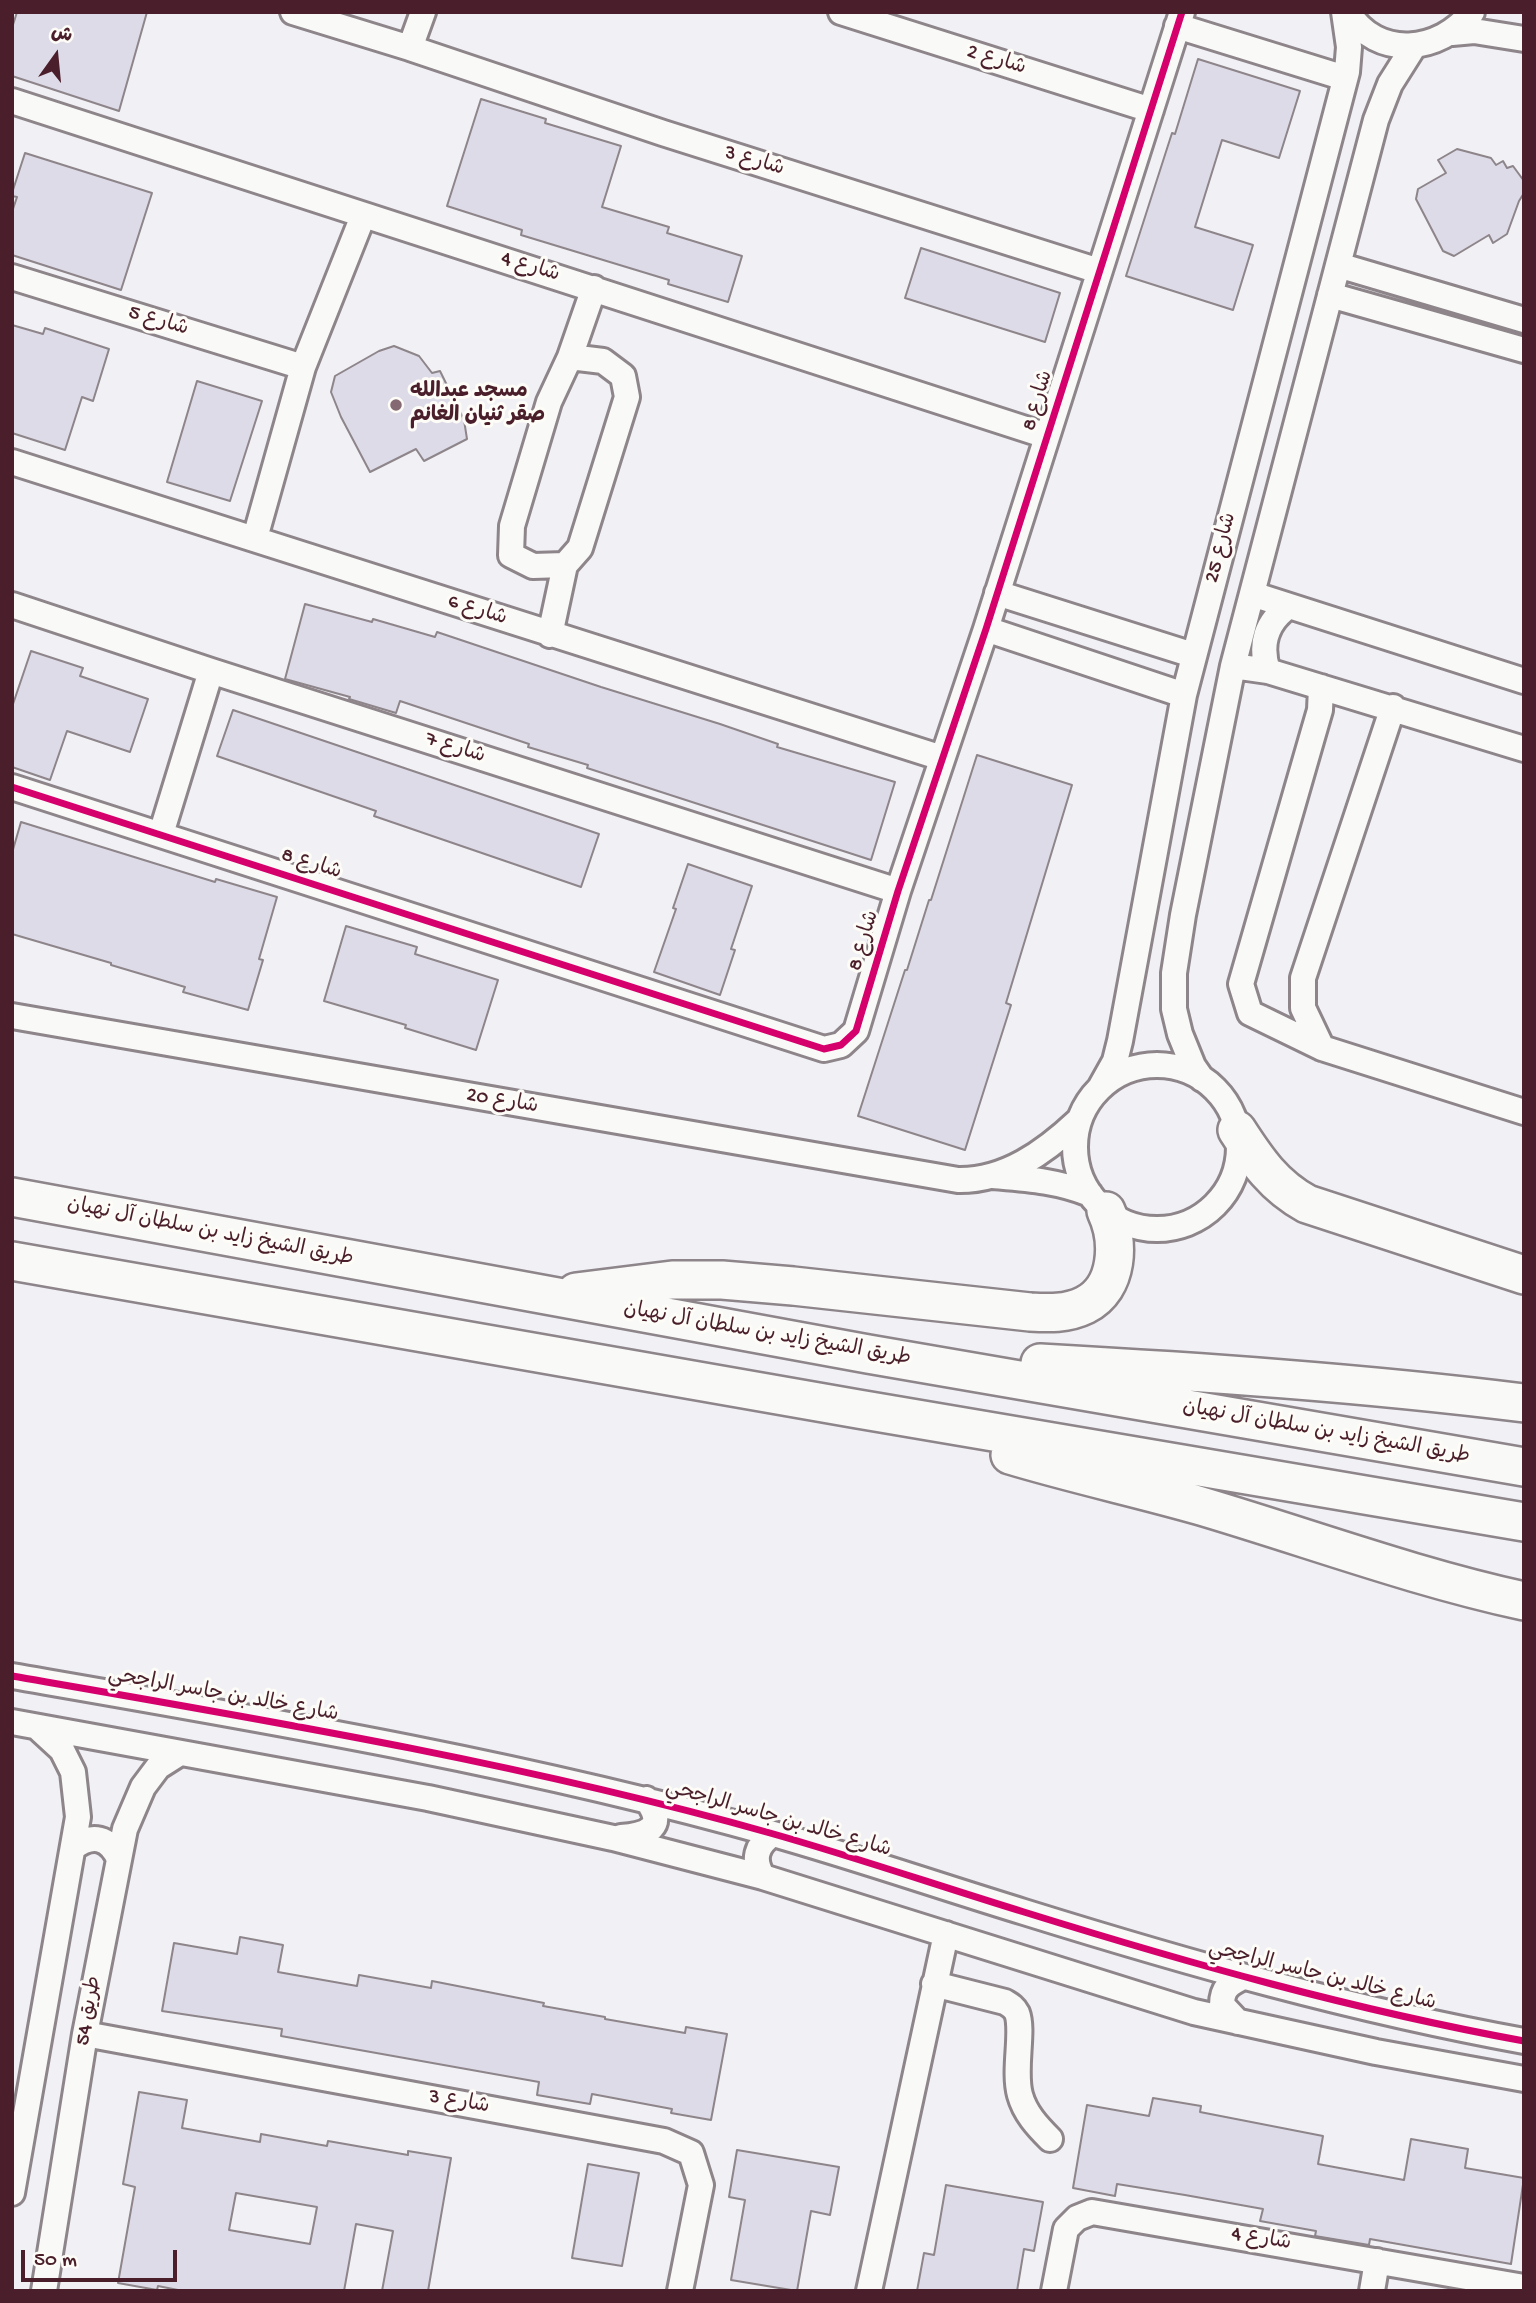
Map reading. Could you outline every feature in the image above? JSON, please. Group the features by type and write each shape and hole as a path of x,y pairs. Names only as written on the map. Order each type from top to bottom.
{"highway":[{"path":"1237,1130 1265,1172 1284,1190 1307,1204 1524,1275"},
{"name":"طريق الشيخ زايد بن سلطان آل نهيان","path":"12,1197 868,1354 1524,1467"},
{"path":"551,1297 639,1282 699,1279 793,1286 1030,1312 1066,1312 1092,1301 1099,1294 1110,1273 1116,1244 1113,1228 1098,1203"},
{"path":"12,1261 1524,1522"},
{"path":"868,1354 1156,1369 1423,1391 1524,1403"},
{"path":"858,1409 1073,1474 1199,1506 1464,1588 1524,1601"}],"street":[{"name":"شارع 3","path":"293,12 410,48 663,134 1099,271"},
{"path":"410,48 423,12"},
{"name":"شارع 2","path":"841,12 1151,110"},
{"path":"1346,12 1363,30 1378,39 1396,45 1414,46 1434,42 1452,33 1472,12"},
{"name":"شارع 25","path":"1101,1086 1115,1061 1122,1030 1193,655 1345,78 1349,47 1346,12"},
{"path":"1180,19 1345,78"},
{"name":"شارع 8","path":"12,787 824,1049 841,1045 856,1031 898,891 986,629 1180,19"},
{"path":"1452,33 1474,31 1524,39"},
{"name":"شارع 25","path":"1202,1079 1193,1066 1180,1034 1174,1009 1173,984 1183,915 1233,666 1382,101 1414,46"},
{"name":"شارع 4","path":"12,101 1046,436"},
{"path":"255,538 303,367 363,216"},
{"path":"1338,265 1524,320"},
{"name":"شارع 5","path":"12,277 303,367"},
{"path":"1390,312 1385,303 1386,293 1392,285 1402,283"},
{"path":"565,565 533,566 511,555 512,526 545,414 570,357 594,288"},
{"path":"1330,295 1524,350"},
{"path":"550,635 565,565 580,548 627,397 623,376 603,361 570,357"},
{"name":"شارع 6","path":"12,462 942,758"},
{"path":"997,593 1193,655"},
{"path":"1252,594 1524,681"},
{"name":"شارع 7","path":"12,605 898,891"},
{"path":"1268,671 1263,650 1267,629 1280,612 1289,606"},
{"path":"986,629 1184,695"},
{"path":"1233,666 1268,671 1524,749"},
{"path":"161,834 211,671"},
{"path":"1321,687 1320,710 1241,984 1250,1013 1322,1048 1524,1112"},
{"path":"1322,1048 1303,1008 1303,978 1393,707"},
{"name":"شارع 20","path":"12,1016 912,1173 958,1180 993,1176 1047,1181 1069,1185 1098,1203"},
{"path":"1154,1065 1182,1069 1202,1079 1218,1092 1237,1130 1238,1158 1232,1179 1221,1197 1200,1216 1174,1227 1131,1225 1098,1203 1080,1177 1076,1164 1075,1135 1084,1108 1101,1086 1126,1071 1154,1065"},
{"name":"شارع 20","path":"993,1176 1035,1156 1078,1121"},
{"name":"شارع خالد بن جاسر الراجحي","path":"12,1676 435,1752 646,1800 773,1834 1243,1977 1524,2041"},
{"path":"24,1724 428,1798 613,1838 762,1877 1194,2012 1376,2052 1524,2079"},
{"path":"12,2193 78,1817 73,1772 62,1749 24,1724"},
{"name":"طريق 54","path":"44,2291 85,2034 125,1829 143,1787 158,1767 180,1753"},
{"path":"613,1838 638,1836 650,1831 656,1822 655,1810 646,1800"},
{"path":"762,1877 756,1856 761,1844 773,1834"},
{"path":"73,1848 82,1841 94,1838 114,1849 119,1859"},
{"path":"869,2291 946,1934"},
{"path":"1238,2022 1222,2004 1222,1994 1228,1984 1243,1977"},
{"path":"934,1984 1005,2002 1014,2009 1018,2020 1017,2073 1020,2096 1029,2117 1050,2139"},
{"name":"شارع 3","path":"85,2034 664,2141 691,2153 701,2185 680,2291"},
{"name":"شارع 4","path":"1054,2291 1066,2229 1077,2218 1092,2212 1524,2287"},
{"path":"1372,2291 1377,2261"}],"building":[{"path":"17,12 147,12 119,111 12,76 12,28"},
{"path":"1198,59 1300,91 1279,158 1222,140 1195,227 1253,245 1233,310 1126,276"},
{"path":"481,99 546,119 545,123 621,146 602,207 669,227 667,233 742,256 728,302 668,284 669,280 521,235 522,230 447,206"},
{"path":"1457,149 1491,158 1496,165 1503,161 1507,168 1513,166 1524,181 1524,193 1507,234 1493,243 1489,235 1454,256 1443,251 1416,199 1418,189 1446,173 1438,160"},
{"path":"25,153 152,193 121,290 12,255 12,212 17,197 12,196 12,193"},
{"path":"921,248 1060,293 1045,342 905,298"},
{"path":"12,325 43,334 45,328 109,349 93,401 82,397 65,450 12,433"},
{"name":"مسجد عبدالله صقر ثنيان الغانم","path":"394,346 419,356 432,373 440,371 464,420 467,439 424,461 416,449 370,472 331,392 335,376 379,351"},
{"path":"197,381 262,401 230,501 167,482"},
{"path":"305,604 372,622 373,619 435,637 437,632 720,724 778,744 777,747 895,782 871,860 587,768 588,765 528,747 529,744 400,701 396,713 285,679"},
{"path":"31,651 83,668 80,676 148,699 130,752 67,731 50,780 12,767 12,707"},
{"path":"233,710 599,834 581,887 374,816 376,811 217,756"},
{"path":"977,755 1072,785 1006,1003 1011,1005 965,1150 858,1116"},
{"path":"21,822 215,882 216,879 277,897 259,959 263,960 248,1010 183,992 185,987 12,934 12,853"},
{"path":"688,864 752,886 731,949 735,950 720,995 654,972"},
{"path":"346,926 417,947 415,954 498,980 476,1050 405,1028 406,1025 324,1001"},
{"path":"240,1937 283,1945 278,1972 357,1986 359,1975 431,1988 432,1981 544,2003 543,2006 605,2019 685,2033 686,2027 727,2034 711,2120 671,2113 672,2109 592,2094 590,2104 537,2095 539,2082 281,2036 282,2029 162,2011 174,1943 237,1954"},
{"path":"139,2092 187,2100 182,2128 260,2142 261,2134 327,2146 328,2141 408,2155 408,2151 451,2158 428,2291 382,2291 393,2231 356,2224 344,2291 183,2291 158,2286 157,2290 118,2283 135,2187 123,2184","holes":["236,2193 317,2207 310,2244 229,2230"]},
{"path":"1153,2098 1201,2106 1200,2112 1323,2136 1318,2164 1404,2180 1411,2139 1468,2149 1465,2168 1524,2178 1511,2264 1370,2239 1369,2245 1315,2236 1316,2231 1260,2221 1263,2209 1185,2195 1117,2184 1115,2196 1073,2188 1087,2105 1149,2116"},
{"path":"737,2150 839,2167 830,2215 811,2211 797,2291 731,2280 745,2200 729,2197"},
{"path":"588,2164 639,2173 622,2266 572,2258"},
{"path":"946,2185 1043,2202 1034,2251 1024,2249 1017,2291 917,2291 924,2253 934,2255"}],"cycle path":[{"path":"12,787 824,1049 841,1045 856,1031 898,891 986,629 1182,12"},
{"path":"12,1676 393,1745 583,1785 770,1833 1209,1967 1397,2015 1524,2041"}],"place":[{"name":"مسجد عبدالله صقر ثنيان الغانم","path":"396,405"}]}
